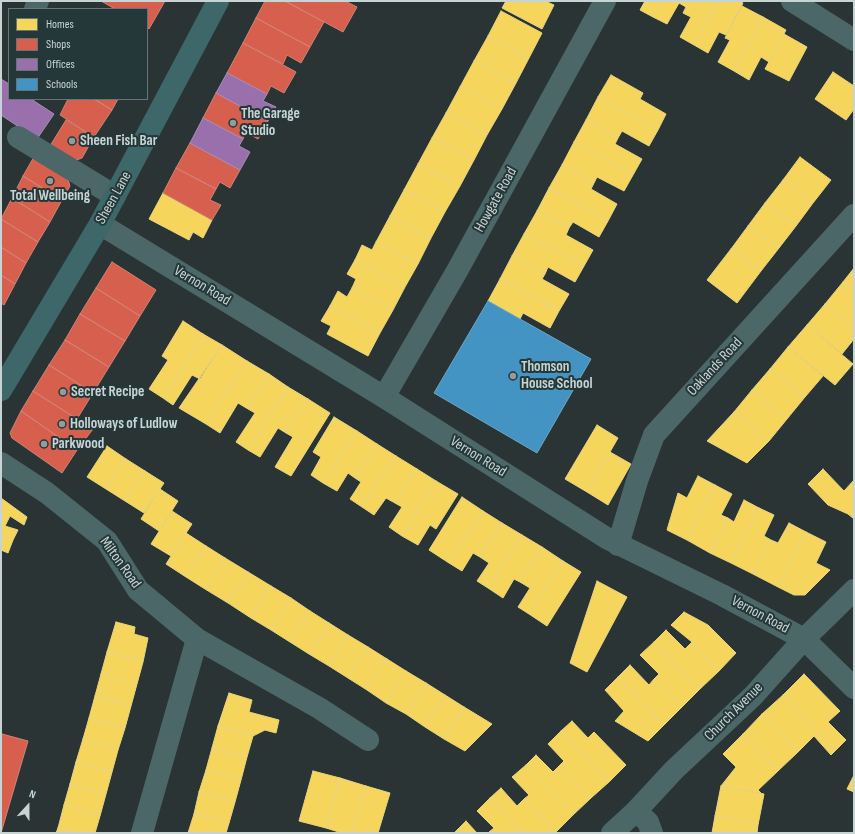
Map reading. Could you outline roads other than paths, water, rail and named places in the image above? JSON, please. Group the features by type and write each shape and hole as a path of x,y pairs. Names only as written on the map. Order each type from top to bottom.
{"main road":[{"name":"Sheen Lane","path":"1,390 100,224 218,1"}],"street":[{"name":"Howgate Road","path":"384,397 458,271 604,1"},
{"path":"792,1 854,40"},
{"path":"18,137 115,196"},
{"name":"Oaklands Road","path":"618,545 637,481 654,435 854,215"},
{"name":"Vernon Road","path":"100,224 384,397 618,545 722,595 804,639 854,688"},
{"name":"Milton Road","path":"1,463 48,493 107,541 138,590 197,639 319,708 368,740"},
{"name":"Church Avenue","path":"612,833 636,811 674,770 753,696 804,639 854,590"},
{"path":"142,833 197,639"},
{"path":"636,811 648,822 652,833"}],"place":[{"name":"The Garage Studio","path":"233,123"},
{"name":"Sheen Fish Bar","path":"72,141"},
{"name":"Total Wellbeing","path":"50,181"},
{"name":"Thomson House School","path":"513,376"},
{"name":"Secret Recipe","path":"63,392"},
{"name":"Holloways of Ludlow","path":"62,424"},
{"name":"Parkwood","path":"44,444"}]}
